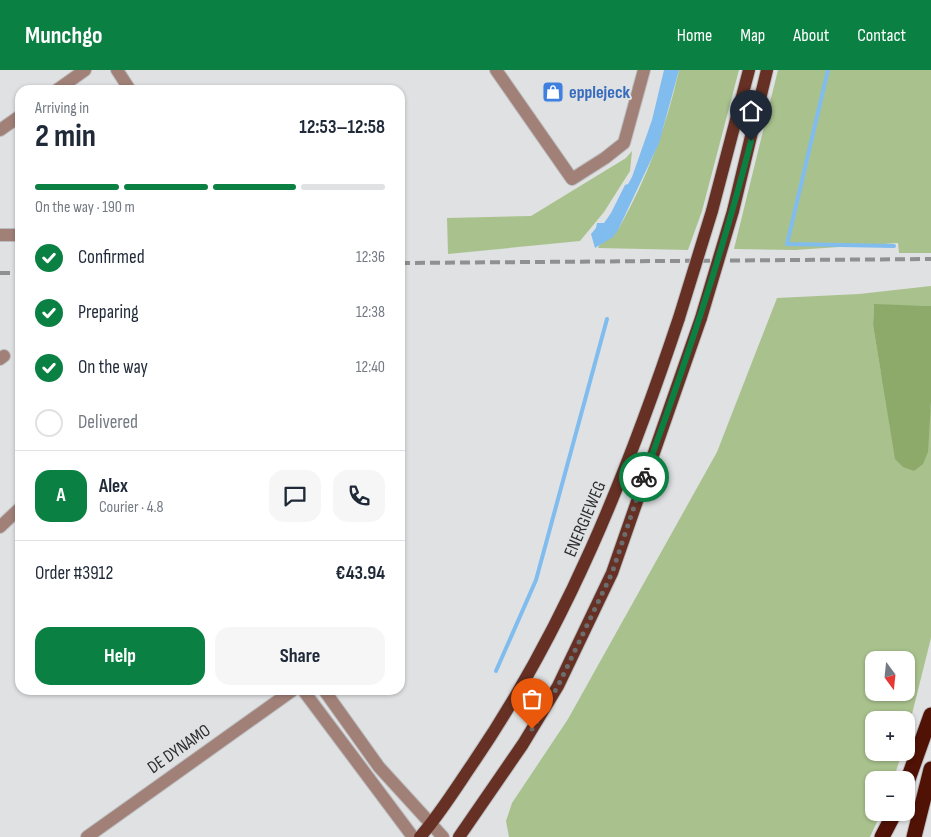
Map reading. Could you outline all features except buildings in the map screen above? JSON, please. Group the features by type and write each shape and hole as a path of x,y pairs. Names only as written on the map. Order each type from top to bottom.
{"highway":[{"path":"911,771 931,715"},
{"path":"914,837 931,769"},
{"path":"882,837 890,821"}],"main road":[{"name":"ENERGIEWEG","path":"420,837 430,826 498,726 546,643 586,563 649,406 679,318 712,211 750,70"},
{"path":"459,837 523,744 558,686 612,573 701,318 733,211 767,70"}],"street":[{"path":"64,85 85,70"},
{"path":"117,70 127,85"},
{"path":"496,70 572,179 605,158 624,143 644,70"},
{"path":"0,130 15,120"},
{"path":"0,235 15,235"},
{"path":"0,528 15,513"},
{"name":"DE DYNAMO","path":"86,837 286,695"},
{"path":"307,695 413,837"},
{"path":"328,695 379,767 430,826 443,837"}],"green space":[{"path":"679,70 739,70 702,211 688,250 598,248 617,231 647,171 669,111"},
{"path":"778,70 931,70 931,253 899,253 898,243 795,250 734,249"},
{"path":"632,151 630,171 604,212 580,241 448,254 447,218 531,216 626,158"},
{"path":"931,286 931,306 874,305 873,325 881,373 928,427 931,402 931,638 913,711 865,711 865,761 899,761 896,771 865,771 865,821 877,821 870,837 509,837 506,821 512,803 568,719 717,452 777,298 859,294"},
{"path":"874,304 931,306 931,402 928,452 923,464 914,471 903,467 895,459 873,325"}],"water":[{"path":"664,70 679,70 659,143 618,230 613,237 595,248 591,234 596,228 597,223 604,223 625,185 628,184 632,177 652,120"}],"waterway":[{"path":"828,70 787,244 894,246"},
{"path":"496,671 536,580 607,319"}],"railway":[{"path":"405,263 931,259"},
{"path":"0,273 15,273"}],"way so far":[{"path":"532,729 558,686 612,573 644,477"}],"place":[{"name":"epplejeck","path":"553,92"}],"route":[{"path":"644,477 701,318 733,211 751,141"}]}
